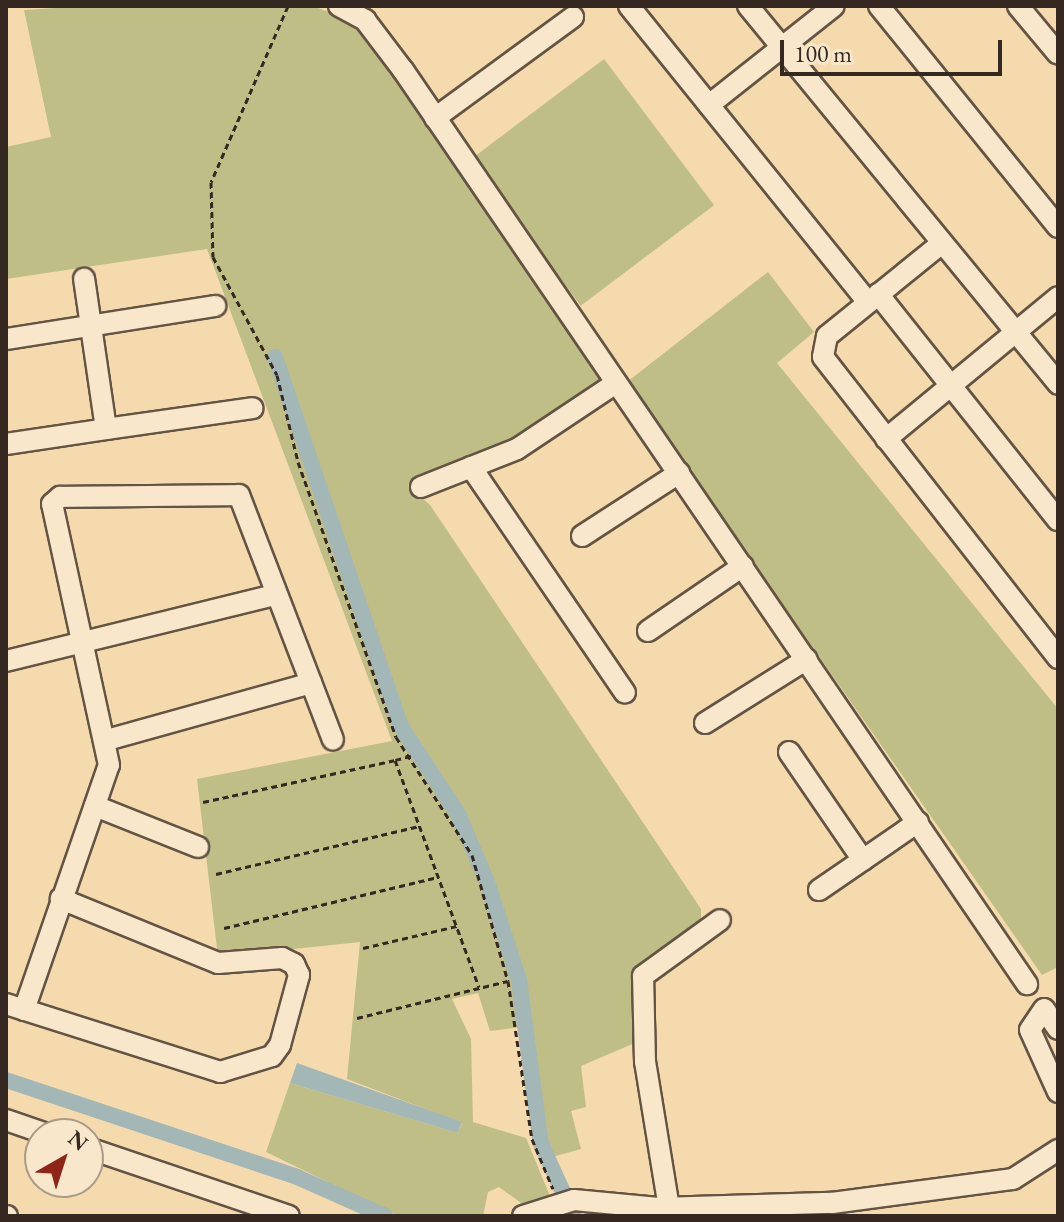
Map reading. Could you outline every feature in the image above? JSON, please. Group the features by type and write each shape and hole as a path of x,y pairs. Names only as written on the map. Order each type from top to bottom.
{"street":[{"path":"339,6 365,20 435,118 1027,984"},
{"path":"629,6 709,105 951,386 1058,520"},
{"path":"748,6 1058,384"},
{"path":"709,105 834,6"},
{"path":"879,6 1058,227"},
{"path":"1018,6 1058,54"},
{"path":"435,118 573,17"},
{"path":"942,243 827,336 823,357 1058,658"},
{"path":"84,279 106,429"},
{"path":"886,439 1058,297"},
{"path":"6,339 215,306"},
{"path":"421,487 517,449 616,383"},
{"path":"6,444 253,408"},
{"path":"471,467 625,693"},
{"path":"582,536 679,473"},
{"path":"61,899 218,963 282,958 294,964 299,975 280,1045 272,1056 220,1072 15,1007 61,899 109,765 107,740 81,646 51,513 60,497 239,495 333,740"},
{"path":"648,631 743,566"},
{"path":"6,661 81,646 275,595"},
{"path":"705,723 807,659"},
{"path":"107,740 311,683"},
{"path":"789,752 863,860"},
{"path":"95,806 198,847"},
{"path":"819,890 918,822"},
{"path":"669,1208 645,1062 643,976 720,920"},
{"path":"1058,1029 1044,1009 1030,1030 1058,1092"},
{"path":"523,1216 564,1201 669,1208 832,1203 1013,1179 1058,1150"},
{"path":"104,1153 289,1216"}],"path":[{"path":"288,6 211,182 210,239 221,281 242,303 277,375 298,462 389,721 472,855 508,981 532,1139 564,1201"},
{"path":"203,802 411,756"},
{"path":"395,760 479,987"},
{"path":"216,874 419,826"},
{"path":"224,928 438,877"},
{"path":"363,948 457,926"},
{"path":"357,1018 508,981"}],"shaded area":[{"path":"91,6 312,6 346,18 380,55 606,381 516,440 408,485 430,505 701,909 701,923 656,955 637,1042 581,1066 586,1107 571,1111 581,1149 545,1159 521,1027 490,1031 478,993 452,999 471,1039 473,1122 526,1138 552,1201 528,1208 499,1187 488,1192 483,1216 398,1216 266,1152 290,1083 458,1133 462,1123 347,1079 360,942 218,957 197,779 392,741 207,249 6,279 6,147 51,137 24,10"},
{"path":"604,59 714,205 581,306 471,160"},
{"path":"768,272 814,332 777,363 1058,709 1058,967 1042,975 627,382"},
{"path":"297,1063 462,1122 458,1133 290,1083"}],"waterway":[{"path":"275,357 400,725 458,814 487,882 519,980 541,1144 574,1216"},
{"path":"6,1080 297,1177 385,1216"}]}
